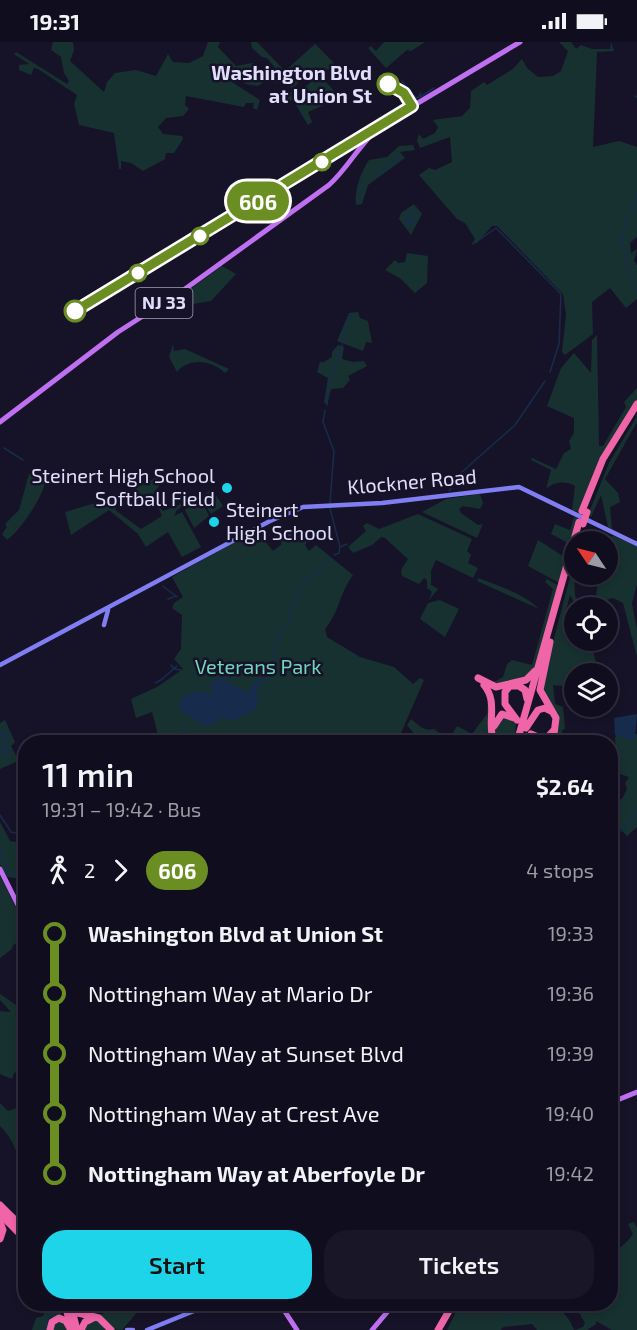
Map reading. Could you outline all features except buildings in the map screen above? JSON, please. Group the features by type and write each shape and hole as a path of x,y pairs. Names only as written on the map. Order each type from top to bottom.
{"highway":[{"path":"522,735 581,523 595,482 603,459 637,404"},
{"path":"595,482 637,412"},
{"path":"580,531 581,523"},
{"path":"492,735 492,697 479,678 495,687 528,679 537,667 548,641 565,585"},
{"path":"548,641 540,690 556,718 554,735"},
{"path":"494,735 493,729 498,717 506,714 518,720 504,699 505,692 512,686 521,686 527,693 525,728"},
{"path":"525,728 538,710 545,708 551,712 554,727 551,735"},
{"path":"525,728 534,735"},
{"path":"0,1205 16,1226"},
{"path":"0,1213 16,1226"},
{"path":"0,1239 3,1230 16,1226"},
{"path":"66,1311 71,1330"},
{"path":"73,1311 79,1330"},
{"path":"76,1311 99,1318 111,1330"},
{"path":"438,1330 449,1311"},
{"path":"443,1330 450,1311"},
{"path":"50,1330 52,1322 59,1318 66,1321 71,1330"},
{"path":"79,1330 85,1322 93,1318 103,1323 106,1330"}],"main road":[{"name":"NJ 33","path":"0,422 118,332 185,289 329,185 345,169 367,138 381,125 520,42"},
{"name":"Klockner Road","path":"0,665 291,510 310,506 382,503 519,487 637,544"},
{"path":"89,618 104,625 105,613 112,606"},
{"path":"0,869 18,905"},
{"path":"618,1099 635,1092"},
{"path":"0,1239 16,1226"},
{"path":"149,1330 192,1311"},
{"path":"285,1311 297,1330"},
{"path":"372,1330 388,1311"},
{"path":"127,1330 132,1330"}],"green space":[{"path":"53,42 73,42 74,50 70,61 104,92 107,82 115,73 136,70 156,76 168,54 173,62 189,63 203,56 208,42 220,42 218,47 236,66 252,63 280,83 266,81 258,86 246,84 234,75 227,79 260,100 257,110 253,108 254,103 246,103 244,107 186,96 185,105 189,109 183,116 166,118 158,127 163,134 182,136 183,139 174,153 166,153 165,159 143,171 131,163 121,161 121,169 119,169 114,133 79,125 74,104 77,95 38,69 34,68 31,75 19,70 19,65 29,64 14,54 16,52 67,84 69,81 64,73 61,57 51,50"},
{"path":"251,42 257,42 285,71 315,44 340,69 338,71 319,68 320,75 340,98 308,112 312,122 308,125 293,100 283,104 281,97 293,91 297,94 318,76 310,71 292,89 267,58 262,57 252,48"},
{"path":"384,42 425,42 411,51 407,50 386,68 368,48 371,46 376,51"},
{"path":"559,42 571,42 576,49 581,45 592,49 610,49 611,42 614,51 597,52 593,147 619,141 637,147 637,237 630,243 631,253 637,249 634,261 637,265 637,299 626,308 610,288 592,302 593,334 565,355 562,352 566,315 563,294 497,226 492,226 477,243 471,245 475,239 465,223 457,219 419,175 429,168 435,170 452,162 450,137 420,148 417,141 419,134 423,139 435,133 438,127 433,120 462,116 470,108 471,91 484,82 487,85 513,69 522,59 527,68 538,77 553,76 561,71 568,51"},
{"path":"413,145 415,150 400,152 405,158 368,185 362,204 356,205 359,181 369,160 387,157 399,146"},
{"path":"414,204 422,214 411,235 399,219 401,213"},
{"path":"407,253 428,256 427,283 415,293 401,279 385,270 395,260 398,263 405,262"},
{"path":"222,266 236,274 211,301 193,304 185,293"},
{"path":"358,312 360,318 368,321 372,343 366,342 363,351 337,341 349,313"},
{"path":"597,335 599,446 603,446 626,407 624,402 637,388 637,400 599,460 579,512 572,510 575,486 560,483 546,489 551,470 531,460 532,458 556,469 564,453 571,449 569,441 574,433 574,418 547,406 561,368 574,353 591,373 592,340"},
{"path":"173,344 174,351 185,349 229,369 225,373 214,365 194,362 177,372 169,357"},
{"path":"338,345 344,347 342,359 353,362 364,361 367,366 348,376 350,380 343,388 331,389 327,404 324,403 328,378 317,372 320,362 332,357 332,352"},
{"path":"637,416 637,422 605,479 618,493 620,502 610,507 612,529 608,527 601,495 591,517 588,515 609,463"},
{"path":"29,474 46,476 45,483 32,511 7,540 2,534 7,527 5,524 19,510"},
{"path":"162,474 167,476 146,503 131,491"},
{"path":"212,489 223,506 211,514 202,501 209,516 194,528 185,510"},
{"path":"125,494 115,510 141,529 162,516 157,504 163,511 181,504 190,497 192,500 177,510 174,516 182,512 201,547 182,557 168,532 146,547 138,534 109,510 71,535 65,512"},
{"path":"480,494 483,503 480,509 463,506 459,509 478,525 483,524 477,538 422,512 446,499"},
{"path":"418,514 472,539 467,551 471,555 468,563 478,568 473,578 436,560 431,571 431,585 438,589 429,600 432,592 427,588 427,580 424,578 419,584 402,576 401,570 408,559 385,538 381,537 372,545 353,553 348,547 366,531 363,526 367,523 379,529"},
{"path":"574,517 578,518 574,531 564,531 564,541 551,534 555,524 570,530"},
{"name":"Veterans Park","path":"286,529 292,530 300,538 308,535 309,539 305,545 309,551 316,545 353,575 325,629 327,637 360,657 394,667 413,684 420,678 424,680 400,735 158,735 152,712 136,718 131,699 157,687 183,669 174,659 181,649 182,615 172,608 174,603 183,597 172,577 256,530 273,551 282,544 276,536"},
{"path":"618,538 637,546 637,584 632,603 637,630 637,657 623,603 618,600 618,597 596,595 598,585 618,585"},
{"path":"538,540 563,556 564,551 564,566 559,583 528,566"},
{"path":"478,578 519,595 539,609 477,581"},
{"path":"547,579 559,586 535,668 530,676 499,685 492,683 503,677 507,664 512,660 532,665 553,589 545,582"},
{"path":"568,585 575,585 576,597 570,595 565,597"},
{"path":"440,600 459,609 445,637 420,619 428,603"},
{"path":"564,600 564,651 593,651 596,663 564,663 564,686 553,685 555,704 563,707 565,729 562,730 562,735 555,735 557,724 541,688"},
{"path":"488,692 491,735 452,735 457,726 472,734 487,714"},
{"path":"506,716 516,723 515,735 495,735 497,721"},
{"path":"411,719 424,728 434,729 442,735 415,735 407,725"},
{"path":"5,720 15,742 11,746 18,756 18,761 0,769 0,723"},
{"path":"617,734 637,734 637,827 627,836 618,826 618,800 622,799 627,789 625,783 629,777 618,773"},
{"path":"0,822 10,841 18,842 18,878 7,877 0,864"},
{"path":"0,876 18,911 18,943 0,958"},
{"path":"0,994 18,1006 18,1073 14,1073 12,1079 0,1074 0,1011 11,1012 0,1000"},
{"path":"0,1103 8,1111 17,1108 18,1158 14,1146 0,1126"},
{"path":"634,1222 637,1228 637,1330 612,1330 596,1321 596,1324 587,1330 575,1330 583,1327 585,1323 578,1311 618,1311 618,1248 633,1234 628,1224"},
{"path":"45,1311 61,1311 60,1321 66,1324 67,1330 52,1330 54,1322 51,1316 48,1318 48,1330 32,1330 36,1318 43,1316"},
{"path":"79,1311 101,1315 105,1311 138,1311 122,1330 104,1328 104,1330 83,1330 87,1321"},
{"path":"456,1311 560,1311 574,1330 537,1330 532,1324 503,1327 501,1330 447,1330"}],"water":[{"path":"240,662 241,664 229,672 235,678 223,677 222,680 248,692 252,687 252,681 255,684 264,674 257,689 256,702 274,668 275,670 263,689 256,709 235,720 222,718 206,727 179,709 178,704 185,694 204,691 215,696 210,683 221,677 220,663"},
{"path":"637,714 635,737 631,740 615,735 614,718"}],"waterway":[{"path":"402,81 417,99 421,93"},
{"path":"420,97 434,88"},
{"path":"372,178 399,157"},
{"path":"357,203 362,188 360,180"},
{"path":"637,195 621,237 632,284 637,292"},
{"path":"405,220 413,209"},
{"path":"408,221 418,214"},
{"path":"403,220 415,223"},
{"path":"408,222 411,230"},
{"path":"479,240 496,228 561,294 559,344 550,372"},
{"path":"342,343 344,329 352,314"},
{"path":"327,405 329,384 342,345"},
{"path":"449,491 463,471 515,425 545,381"},
{"path":"325,410 323,422 334,451 330,503"},
{"path":"4,448 23,460"},
{"path":"330,508 340,547"},
{"path":"334,555 339,553 340,547 347,544"},
{"path":"274,667 278,634 288,623 290,609 297,601 298,589 331,558"},
{"path":"163,586 177,597"},
{"path":"168,599 176,596"},
{"path":"171,665 174,669 181,670"},
{"path":"161,680 177,666"},
{"path":"155,683 161,680"},
{"path":"183,735 187,723"},
{"path":"2,752 4,729"},
{"path":"0,738 2,732"},
{"path":"7,733 9,740 3,752 7,758"},
{"path":"5,751 8,750 12,757"},
{"path":"621,831 637,812"},
{"path":"0,815 11,832 18,833"},
{"path":"0,847 8,874 18,873"},
{"path":"42,1330 52,1314 60,1311"},
{"path":"508,1311 508,1323"}],"bus line":[{"name":"606","path":"75,311 412,106 404,93 388,84"}],"place":[{"name":"Washington Blvd at Union St","path":"388,84"},
{"name":"Steinert High School Softball Field","path":"227,488"},
{"name":"Steinert High School","path":"214,522"}]}
